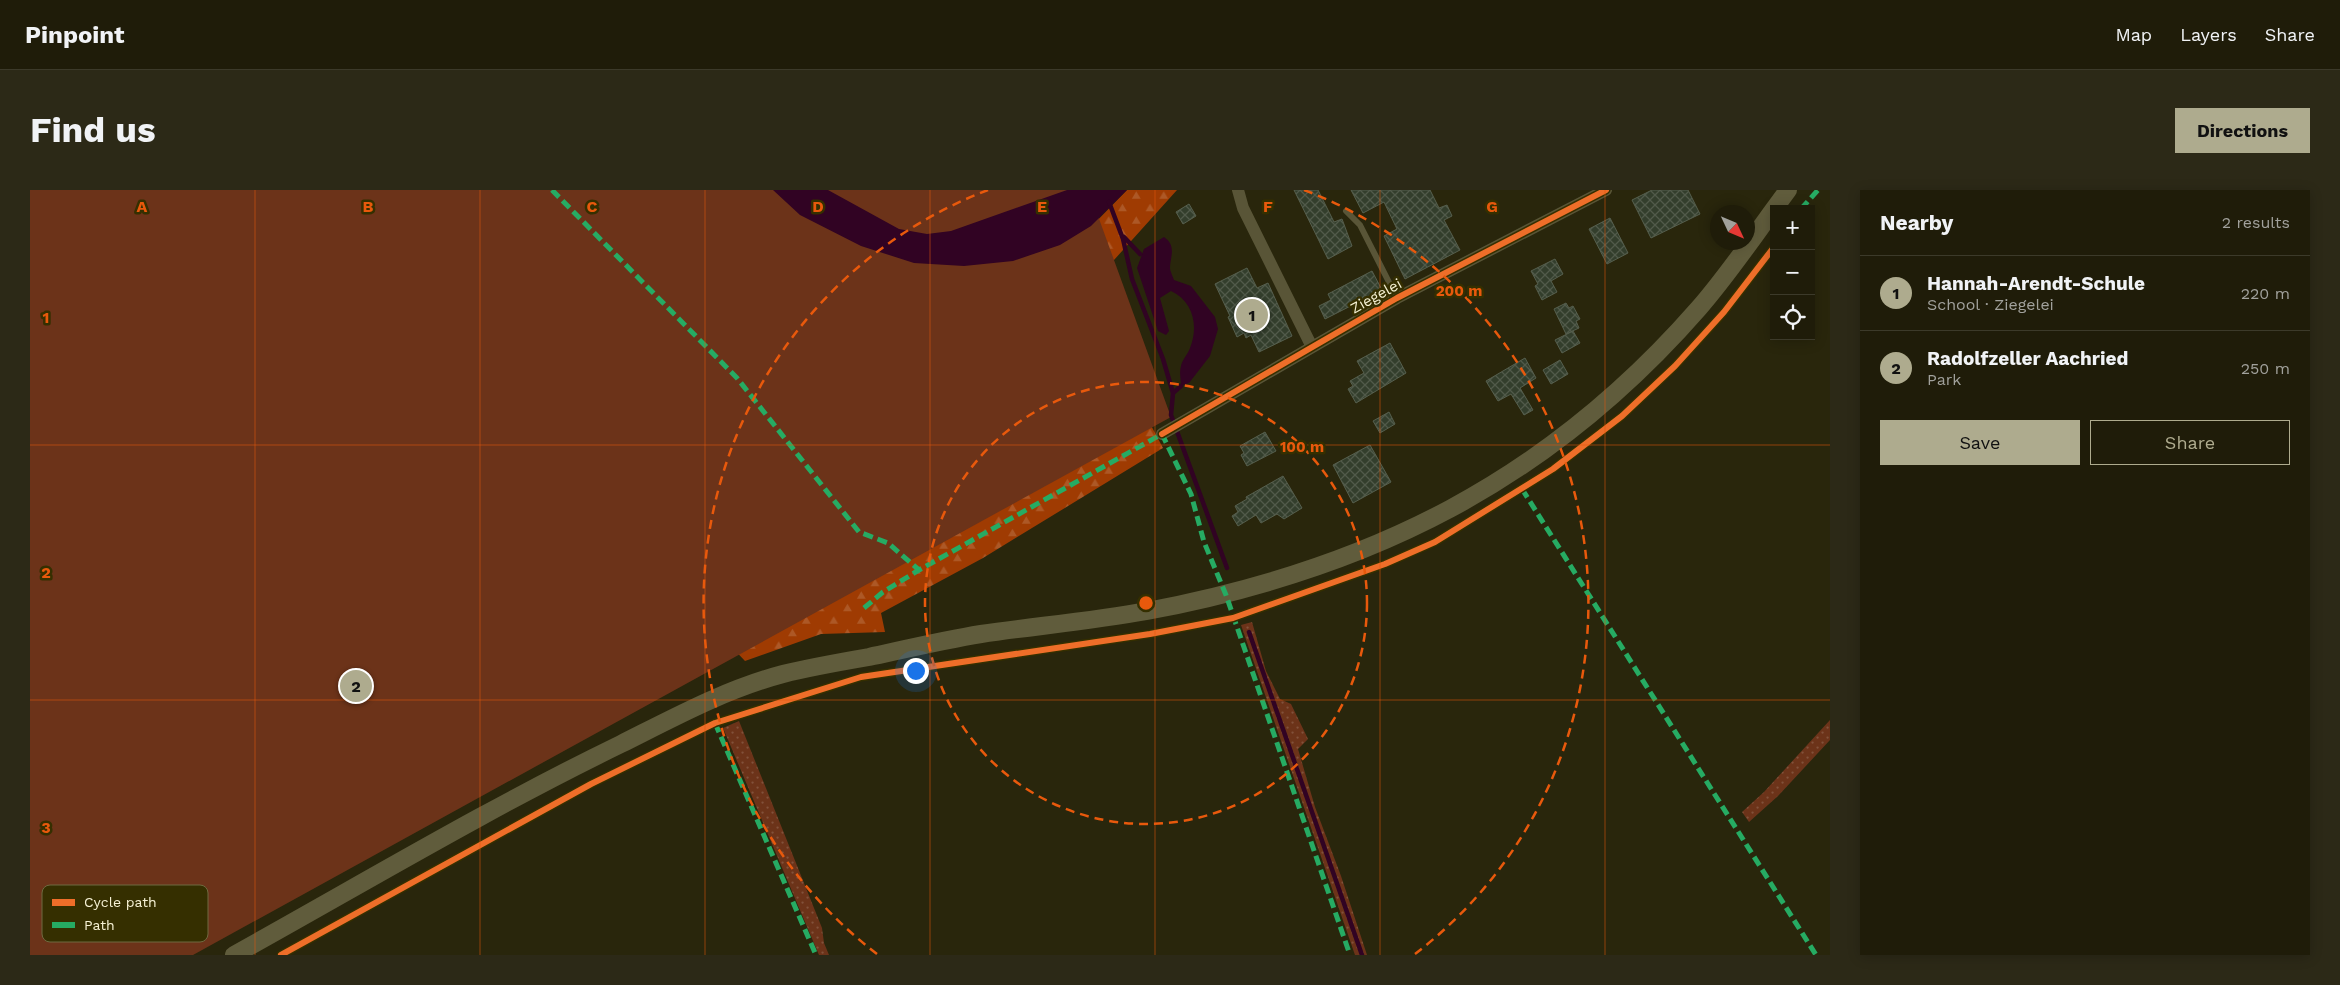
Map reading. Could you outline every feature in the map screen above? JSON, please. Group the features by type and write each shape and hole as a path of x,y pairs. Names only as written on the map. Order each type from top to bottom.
{"main road":[{"path":"1777,205 1788,190"},
{"path":"234,955 576,766 706,702 781,674 978,634 1145,612 1226,595 1326,565 1393,538 1467,500 1509,475 1575,427 1611,397 1649,362 1703,304 1770,214"}],"street":[{"path":"1238,190 1243,208 1312,347"},
{"name":"Ziegelei","path":"1165,432 1397,298 1606,190"}],"lane":[{"path":"1346,211 1360,225 1397,298"}],"shaded area":[{"path":"30,190 1118,190 1098,216 1171,417 193,955 30,955"},
{"path":"773,190 828,190 899,229 927,234 951,231 1067,190 1127,190 1091,226 1060,245 1013,261 964,266 914,263 861,246 800,215"},
{"path":"1164,237 1172,248 1170,268 1174,280 1191,286 1215,317 1218,329 1210,356 1189,383 1181,386 1181,366 1193,340 1194,323 1192,315 1185,301 1171,291 1160,298 1169,331 1166,335 1158,331 1137,268 1144,249"},
{"path":"1252,622 1266,671 1280,699 1291,704 1308,739 1298,749 1315,807 1341,876 1367,955 1355,955 1241,625"},
{"path":"1830,720 1830,740 1778,796 1749,822 1742,812 1764,792"},
{"path":"739,721 822,928 824,943 829,955 819,955 723,728"}],"green space":[{"path":"1127,190 1177,190 1105,270 1091,227"},
{"path":"1146,416 1163,448 983,558 881,613 885,632 821,634 745,661 674,586"}],"building":[{"path":"1294,190 1318,190 1334,222 1342,219 1352,246 1328,259"},
{"path":"1351,190 1430,190 1439,208 1447,205 1452,216 1444,220 1460,250 1405,279 1384,236 1397,229 1384,202 1363,213"},
{"path":"1652,190 1688,190 1700,214 1651,238 1632,200"},
{"path":"1189,204 1196,216 1183,224 1176,212"},
{"path":"1610,218 1628,253 1607,264 1589,229"},
{"path":"1555,259 1563,274 1551,281 1557,292 1542,300 1535,286 1538,284 1531,271"},
{"path":"1247,268 1257,288 1268,283 1292,336 1259,352 1251,335 1246,338 1244,333 1237,337 1228,317 1230,316 1215,284"},
{"path":"1372,271 1382,290 1325,319 1319,306 1331,300 1328,294"},
{"path":"1566,303 1569,308 1573,306 1580,319 1576,321 1579,328 1566,334 1554,309"},
{"path":"1573,331 1580,343 1562,353 1555,340"},
{"path":"1390,343 1406,373 1356,403 1348,389 1353,386 1350,381 1364,373 1357,361"},
{"path":"1525,358 1536,378 1520,388 1533,410 1524,415 1511,394 1498,401 1486,381"},
{"path":"1560,360 1568,374 1551,384 1543,370"},
{"path":"1389,412 1395,424 1380,433 1373,421"},
{"path":"1265,432 1276,451 1247,466 1241,455 1244,453 1240,446"},
{"path":"1370,445 1391,482 1353,503 1333,465"},
{"path":"1283,476 1302,508 1284,519 1277,514 1261,523 1256,515 1238,526 1232,516 1238,512 1235,506 1247,499 1246,497"}],"waterway":[{"path":"1109,202 1123,239 1132,279 1163,359 1173,393 1171,415 1227,568"},
{"path":"1124,237 1140,254"},
{"path":"1173,393 1181,386"},
{"path":"1249,632 1362,955"}],"marked path":[{"path":"552,190 737,378 859,532 888,543 919,570"},
{"path":"1805,205 1818,190"},
{"path":"864,608 883,592 919,570 1162,434 1191,494 1204,542 1226,595 1350,955"},
{"path":"1522,489 1816,955"},
{"path":"715,723 816,955"}],"cycle path":[{"path":"1162,434 1397,298 1606,190"},
{"path":"281,955 591,784 715,723 861,677 1150,634 1233,618 1385,564 1435,542 1553,469 1622,416 1675,366 1724,312 1772,250"}],"place":[{"name":"Hannah-Arendt-Schule","path":"1252,315"},
{"name":"Radolfzeller Aachried","path":"356,686"}]}
